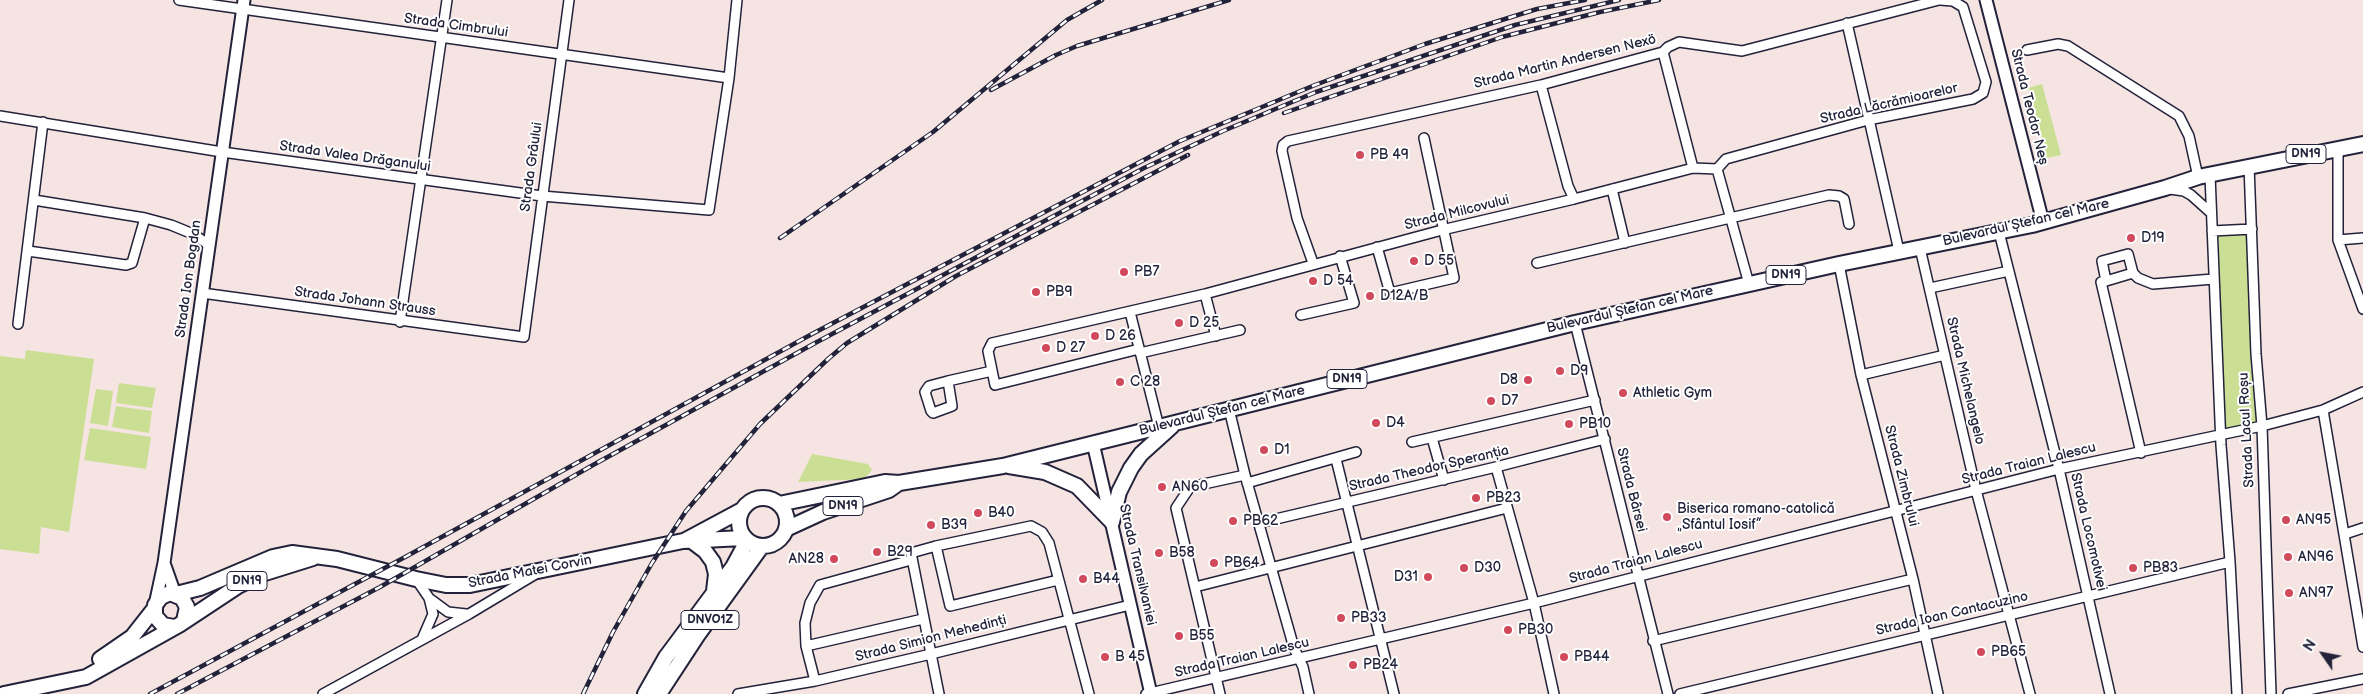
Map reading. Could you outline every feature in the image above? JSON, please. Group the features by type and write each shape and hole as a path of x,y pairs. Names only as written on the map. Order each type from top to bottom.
{"main road":[{"name":"Strada Teodor Neș","path":"1987,3 2043,222"},
{"name":"Strada Ion Bogdan","path":"154,607 164,563 243,5"},
{"name":"Bulevardul Ștefan cel Mare","path":"779,504 885,482 899,483 1003,466 1574,323 1838,264 1999,232 2043,222 2249,165 2363,144"},
{"path":"1112,522 1119,492 1131,468 1156,439 1176,422"},
{"name":"Strada Transilvaniei","path":"1093,443 1149,694"},
{"path":"1003,466 1035,470 1072,484 1088,495 1112,522"},
{"name":"Bulevardul Ștefan cel Mare","path":"786,529 823,512 889,490 899,483"},
{"name":"DN19","path":"688,542 742,510 754,499 770,498 779,504"},
{"path":"779,504 786,514 786,529"},
{"path":"742,510 738,520 745,539"},
{"name":"DN19","path":"688,542 745,539 762,546 777,542 786,529"},
{"name":"DNVO1Z","path":"645,694 666,658 737,560 745,539"},
{"path":"688,542 705,551 713,562 716,574 713,593"},
{"name":"Strada Matei Corvin","path":"176,594 200,588 284,554 302,553 337,559 446,585 470,585 688,542"},
{"name":"DNVO1Z","path":"659,694 697,636 762,546"},
{"name":"Strada Matei Corvin","path":"4,694 60,681 80,679 97,672 179,624 223,594 253,578 318,556"},
{"name":"Strada Ion Bogdan","path":"164,563 176,594"},
{"name":"DN19","path":"154,607 165,594 176,594"},
{"path":"154,607 158,621 162,625 179,624 187,607 182,598 176,594"},
{"name":"Strada Matei Corvin","path":"60,681 124,644 140,628 154,607"}],"street":[{"name":"Strada Cimbrului","path":"179,0 243,5 562,56 729,78"},
{"path":"400,322 447,0"},
{"name":"Strada Grâului","path":"524,337 569,0"},
{"path":"729,78 737,0"},
{"name":"Strada Martin Andersen Nexö","path":"1313,263 1297,218 1282,151 1288,141 1541,85 1663,52 1668,47 1679,42 1742,51 1939,0 1953,1 1962,7"},
{"name":"Strada Lăcrămioarelor","path":"1717,169 1726,159 1868,120 1973,99 1984,93 1986,82 1962,7"},
{"path":"1847,23 1899,251"},
{"name":"Strada Lacul Roșu","path":"2027,50 2058,44 2068,46 2178,116 2189,136 2204,176 2212,231 2221,436 2237,694"},
{"path":"1663,52 1692,168"},
{"name":"Strada Valea Drăganului","path":"0,116 222,152 542,196 709,210 729,78"},
{"path":"1541,85 1568,186 1574,199"},
{"path":"18,324 42,122"},
{"path":"1377,247 1390,293 1454,278 1442,230 1424,138"},
{"path":"2338,148 2338,240 2363,309"},
{"name":"Strada Lacul Roșu","path":"2249,165 2256,354 2262,426 2272,694"},
{"name":"Strada Milcovului","path":"992,371 988,351 992,343 1205,294 1340,256 1692,168 1717,169"},
{"path":"1717,169 1749,284"},
{"path":"2166,188 2184,191 2210,212"},
{"path":"1612,189 1625,244"},
{"path":"1537,263 1829,195 1839,196 1844,199 1849,224"},
{"path":"34,200 171,224 209,245"},
{"path":"28,251 126,266 132,263 145,218"},
{"path":"2212,231 2252,229"},
{"name":"Strada Locomotivei","path":"1999,232 2059,469 2110,694"},
{"path":"2338,240 2363,238"},
{"name":"Strada Michelangelo","path":"1920,248 1976,490 2030,694"},
{"path":"2106,281 2102,260 2128,254 2132,273 2138,278 2153,284 2213,279"},
{"path":"1301,315 1354,303 1340,256"},
{"name":"Strada Zimbrului","path":"1838,264 1862,375 1913,579 1938,694"},
{"path":"1930,288 2009,271"},
{"path":"2132,273 2101,282 2141,453"},
{"name":"Strada Johann Strauss","path":"202,293 400,322 524,337"},
{"path":"1205,294 1216,336"},
{"path":"1130,312 1159,427"},
{"name":"Strada Bârsei","path":"1574,323 1605,439 1653,640 1668,694"},
{"path":"948,381 992,371 995,384 1240,330"},
{"path":"1862,375 1945,355"},
{"name":"Strada Traian Lalescu","path":"1149,694 1534,603 2059,469 2262,426 2323,410 2363,392"},
{"path":"1412,442 1595,400"},
{"path":"1229,409 1246,479 1309,694"},
{"path":"2323,410 2363,647"},
{"path":"1432,438 1444,480"},
{"name":"Strada Theodor Speranția","path":"1259,523 1444,480 1605,439"},
{"path":"1220,694 1176,508 1190,487 1246,479 1336,459 1356,452"},
{"path":"1336,459 1394,694"},
{"path":"1496,467 1534,603 1554,694"},
{"path":"1195,586 1359,547 1507,508"},
{"path":"939,694 911,553 1031,526 1042,532 1049,543 1089,694"},
{"path":"2345,534 2363,528"},
{"path":"936,546 950,606 1058,580"},
{"path":"815,681 806,646 804,623 810,603 820,586 912,560"},
{"name":"Strada Ioan Cantacuzino","path":"1680,694 2230,562"},
{"path":"323,694 469,614 538,572"},
{"path":"416,579 429,598 448,612 469,614"},
{"path":"1653,640 1913,579"},
{"path":"422,639 428,630 433,614 429,598"},
{"name":"Strada Simion Mehedinți","path":"738,694 815,681 1130,605"},
{"path":"806,646 923,619"},
{"path":"2288,694 2363,679"}],"green space":[{"path":"2042,84 2061,155 2047,158 2028,88"},
{"path":"2252,229 2262,426 2221,436 2212,231"},
{"path":"26,350 94,359 69,532 41,527 39,554 0,549 0,356 25,359"},
{"path":"119,383 156,388 152,408 116,403"},
{"path":"96,389 113,391 108,426 90,423"},
{"path":"116,406 152,411 149,433 112,427"},
{"path":"90,428 151,437 146,469 84,460"},
{"path":"812,454 868,464 872,470 864,479 798,482"}],"railway":[{"path":"780,238 933,132 1067,20 1102,0"},
{"path":"991,90 1056,55 1077,46 1229,0"},
{"path":"150,694 407,556 812,334 1180,141 1315,85 1425,44 1537,9 1585,0"},
{"path":"177,694 380,587 593,465 817,342 1144,168 1223,131 1316,92 1515,25 1619,0"},
{"path":"1284,113 1502,37 1600,12 1659,0"},
{"path":"583,694 613,632 652,563 686,511 760,424 828,359 847,343 956,276 1188,155"}],"place":[{"name":"PB 49","path":"1360,155"},
{"name":"D19","path":"2131,238"},
{"name":"D 55","path":"1414,261"},
{"name":"PB7","path":"1124,272"},
{"name":"D 54","path":"1313,281"},
{"name":"PB9","path":"1036,292"},
{"name":"D12A/B","path":"1370,296"},
{"name":"D 25","path":"1179,323"},
{"name":"D 26","path":"1095,336"},
{"name":"D 27","path":"1046,348"},
{"name":"D9","path":"1560,371"},
{"name":"D8","path":"1528,380"},
{"name":"C 28","path":"1120,382"},
{"name":"Athletic Gym","path":"1623,393"},
{"name":"D7","path":"1491,401"},
{"name":"D4","path":"1376,423"},
{"name":"PB10","path":"1569,424"},
{"name":"D1","path":"1264,450"},
{"name":"AN60","path":"1162,487"},
{"name":"PB23","path":"1476,498"},
{"name":"B40","path":"978,513"},
{"name":"Biserica romano-catolică „Sfântul Iosif”","path":"1667,517"},
{"name":"AN95","path":"2286,520"},
{"name":"PB62","path":"1233,521"},
{"name":"B39","path":"931,525"},
{"name":"B29","path":"877,552"},
{"name":"B58","path":"1159,553"},
{"name":"AN96","path":"2288,557"},
{"name":"AN28","path":"834,559"},
{"name":"PB64","path":"1214,563"},
{"name":"D30","path":"1464,568"},
{"name":"PB83","path":"2133,568"},
{"name":"D31","path":"1428,577"},
{"name":"B44","path":"1083,579"},
{"name":"AN97","path":"2289,593"},
{"name":"PB33","path":"1341,618"},
{"name":"PB30","path":"1508,630"},
{"name":"B55","path":"1179,636"},
{"name":"PB65","path":"1981,652"},
{"name":"B 45","path":"1105,657"},
{"name":"PB44","path":"1564,657"},
{"name":"PB24","path":"1353,665"}]}
